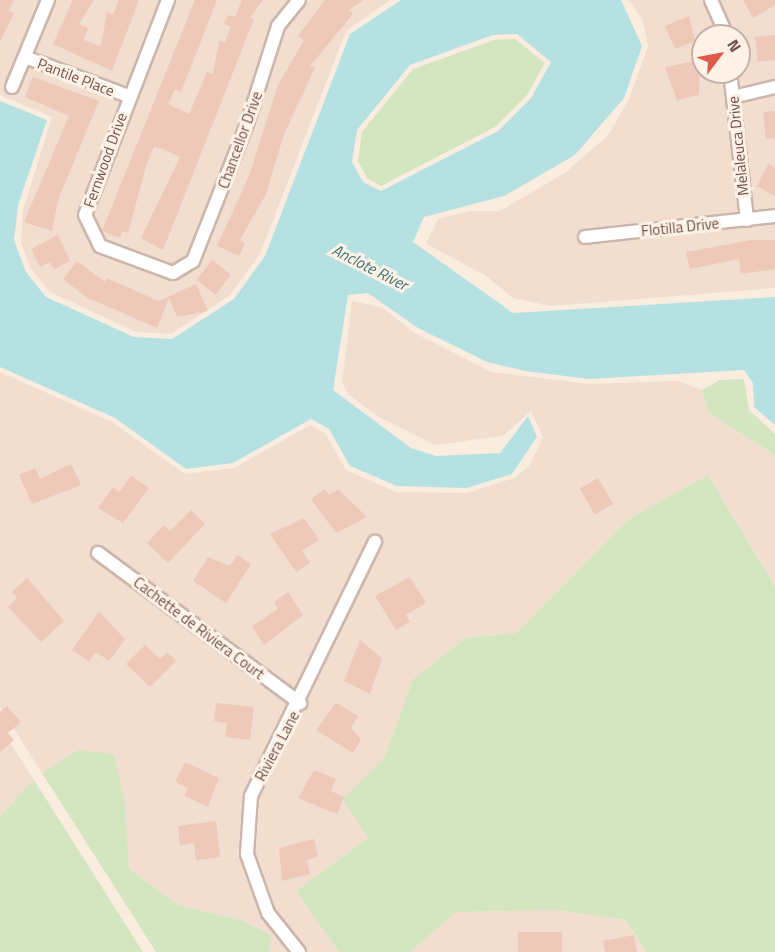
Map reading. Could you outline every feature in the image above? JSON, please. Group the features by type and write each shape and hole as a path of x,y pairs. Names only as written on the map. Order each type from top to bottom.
{"street":[{"path":"12,87 48,0"},
{"name":"Fernwood Drive","path":"168,0 128,96 85,215 100,246 173,273"},
{"name":"Chancellor Drive","path":"173,273 193,261 248,124 278,26 299,0"},
{"path":"711,0 722,24"},
{"name":"Pantile Place","path":"25,57 128,96"},
{"name":"Melaleuca Drive","path":"731,84 747,220"},
{"path":"733,97 775,87"},
{"name":"Flotilla Drive","path":"585,237 775,216"},
{"name":"Riviera Lane","path":"299,952 268,913 247,854 251,796 300,703 375,542"},
{"name":"Cachette de Riviera Court","path":"98,553 300,703"}],"shaded area":[{"path":"0,0 390,0 346,31 260,254 230,295 171,334 136,332 50,292 31,269 21,243 23,210 52,117 0,95"},
{"path":"629,0 775,0 775,288 551,306 513,298 485,275 426,244 438,219 470,211 500,211 566,172 608,135 629,99 648,46 643,21"},
{"path":"352,301 381,307 415,333 492,372 588,384 678,381 702,390 708,412 775,455 775,587 708,475 629,519 516,633 466,638 413,679 384,759 344,799 368,838 296,891 339,952 270,952 271,935 241,920 178,905 129,869 125,802 78,750 42,773 0,707 0,372 112,422 185,474 234,468 310,425 325,433 346,470 396,492 467,493 514,478 529,466 543,437 531,411 503,436 435,445 379,417 349,395 342,383"},
{"path":"0,727 34,780 0,816"},
{"path":"555,910 625,920 647,952 410,952 456,912"}],"green space":[{"path":"515,39 545,63 527,95 495,127 381,186 367,178 358,161 362,132 413,69 494,40"},
{"path":"744,379 749,410 775,434 775,455 708,412 702,390 720,380"},
{"path":"708,475 775,587 775,952 647,952 625,920 555,910 456,912 410,952 339,952 296,891 368,838 343,799 384,759 413,679 466,638 516,633 629,519"},
{"path":"78,750 114,754 125,802 129,869 178,905 241,920 271,935 270,952 156,952 42,773"},
{"path":"34,780 143,952 0,952 0,816"}],"water":[{"name":"Anclote River","path":"401,0 621,0 642,46 624,98 575,155 504,196 424,217 413,242 513,313 775,297 775,425 754,407 753,383 744,370 589,379 525,371 487,362 418,328 368,293 348,295 333,390 411,448 436,456 500,453 528,416 537,437 512,474 467,488 397,486 350,466 329,429 311,419 233,463 186,469 115,418 0,367 0,101 47,120 18,205 14,240 26,272 46,297 134,337 172,339 234,299 265,256 350,34","holes":["517,34 551,62 531,98 498,131 381,191 363,182 352,162 357,130 410,65 493,35"]}],"building":[{"path":"0,0 14,0 9,11 14,13 0,42"},
{"path":"73,0 94,0 79,24 88,28 84,40 101,46 107,12 113,15 119,0 139,0 112,71 53,44"},
{"path":"195,0 217,0 181,92 175,89 168,104 189,114 207,72 213,74 219,40 225,42 231,27 224,24 228,15 235,17 242,0 263,0 250,17 254,19 163,250 141,238 180,157 160,148 154,147 147,163 128,233 122,231 120,238 102,231"},
{"path":"325,0 364,0 349,10 353,14 310,66 315,68 284,134 266,194 240,240 245,243 239,256 217,246 249,176 278,85 304,40 298,36"},
{"path":"743,0 775,0 775,5 753,18"},
{"path":"689,16 691,43 675,49 665,26"},
{"path":"775,35 775,60 758,62 755,37"},
{"path":"691,62 691,84 699,84 699,95 677,100 665,67"},
{"path":"33,77 99,101 58,200 52,231 24,222 69,116 25,97"},
{"path":"775,111 775,138 766,139 763,112"},
{"path":"768,164 775,168 775,196 757,186"},
{"path":"58,235 70,261 54,269 50,262 40,267 31,249"},
{"path":"752,240 775,240 775,269 741,274 739,259 690,269 686,252"},
{"path":"212,260 231,275 216,294 197,280"},
{"path":"77,261 105,282 106,278 159,301 196,284 208,311 177,317 169,298 157,328 86,297 63,279"},
{"path":"71,464 81,485 32,504 19,475 35,468 40,479"},
{"path":"131,476 149,488 123,523 98,508 113,487 119,492"},
{"path":"598,478 613,504 595,514 580,489"},
{"path":"325,489 329,495 338,489 367,517 336,533 311,499"},
{"path":"191,510 205,524 168,563 147,543 164,525 170,531"},
{"path":"304,518 319,540 302,551 310,563 296,572 270,534"},
{"path":"237,555 251,564 226,603 193,581 208,557 230,566"},
{"path":"410,577 426,603 406,615 410,622 396,630 375,596"},
{"path":"27,578 64,621 41,642 8,607 17,598 12,592"},
{"path":"288,592 303,615 264,645 252,626 278,609 274,602"},
{"path":"99,612 125,639 109,661 96,652 89,661 72,650"},
{"path":"360,640 382,658 370,694 344,681"},
{"path":"145,645 160,659 167,652 176,661 150,687 126,664"},
{"path":"216,703 254,707 250,740 225,737 227,723 214,721"},
{"path":"336,703 358,716 351,728 361,740 353,753 316,730"},
{"path":"7,706 21,722 8,733 14,740 0,752 0,712"},
{"path":"185,762 219,778 208,807 184,796 188,788 175,782"},
{"path":"314,770 336,779 331,791 344,797 337,814 298,798"},
{"path":"216,821 220,857 196,860 194,843 180,845 178,826"},
{"path":"314,839 318,857 307,860 310,874 282,881 279,848"},
{"path":"518,932 562,932 562,952 518,952"},
{"path":"634,935 637,952 605,952 603,941"}]}
